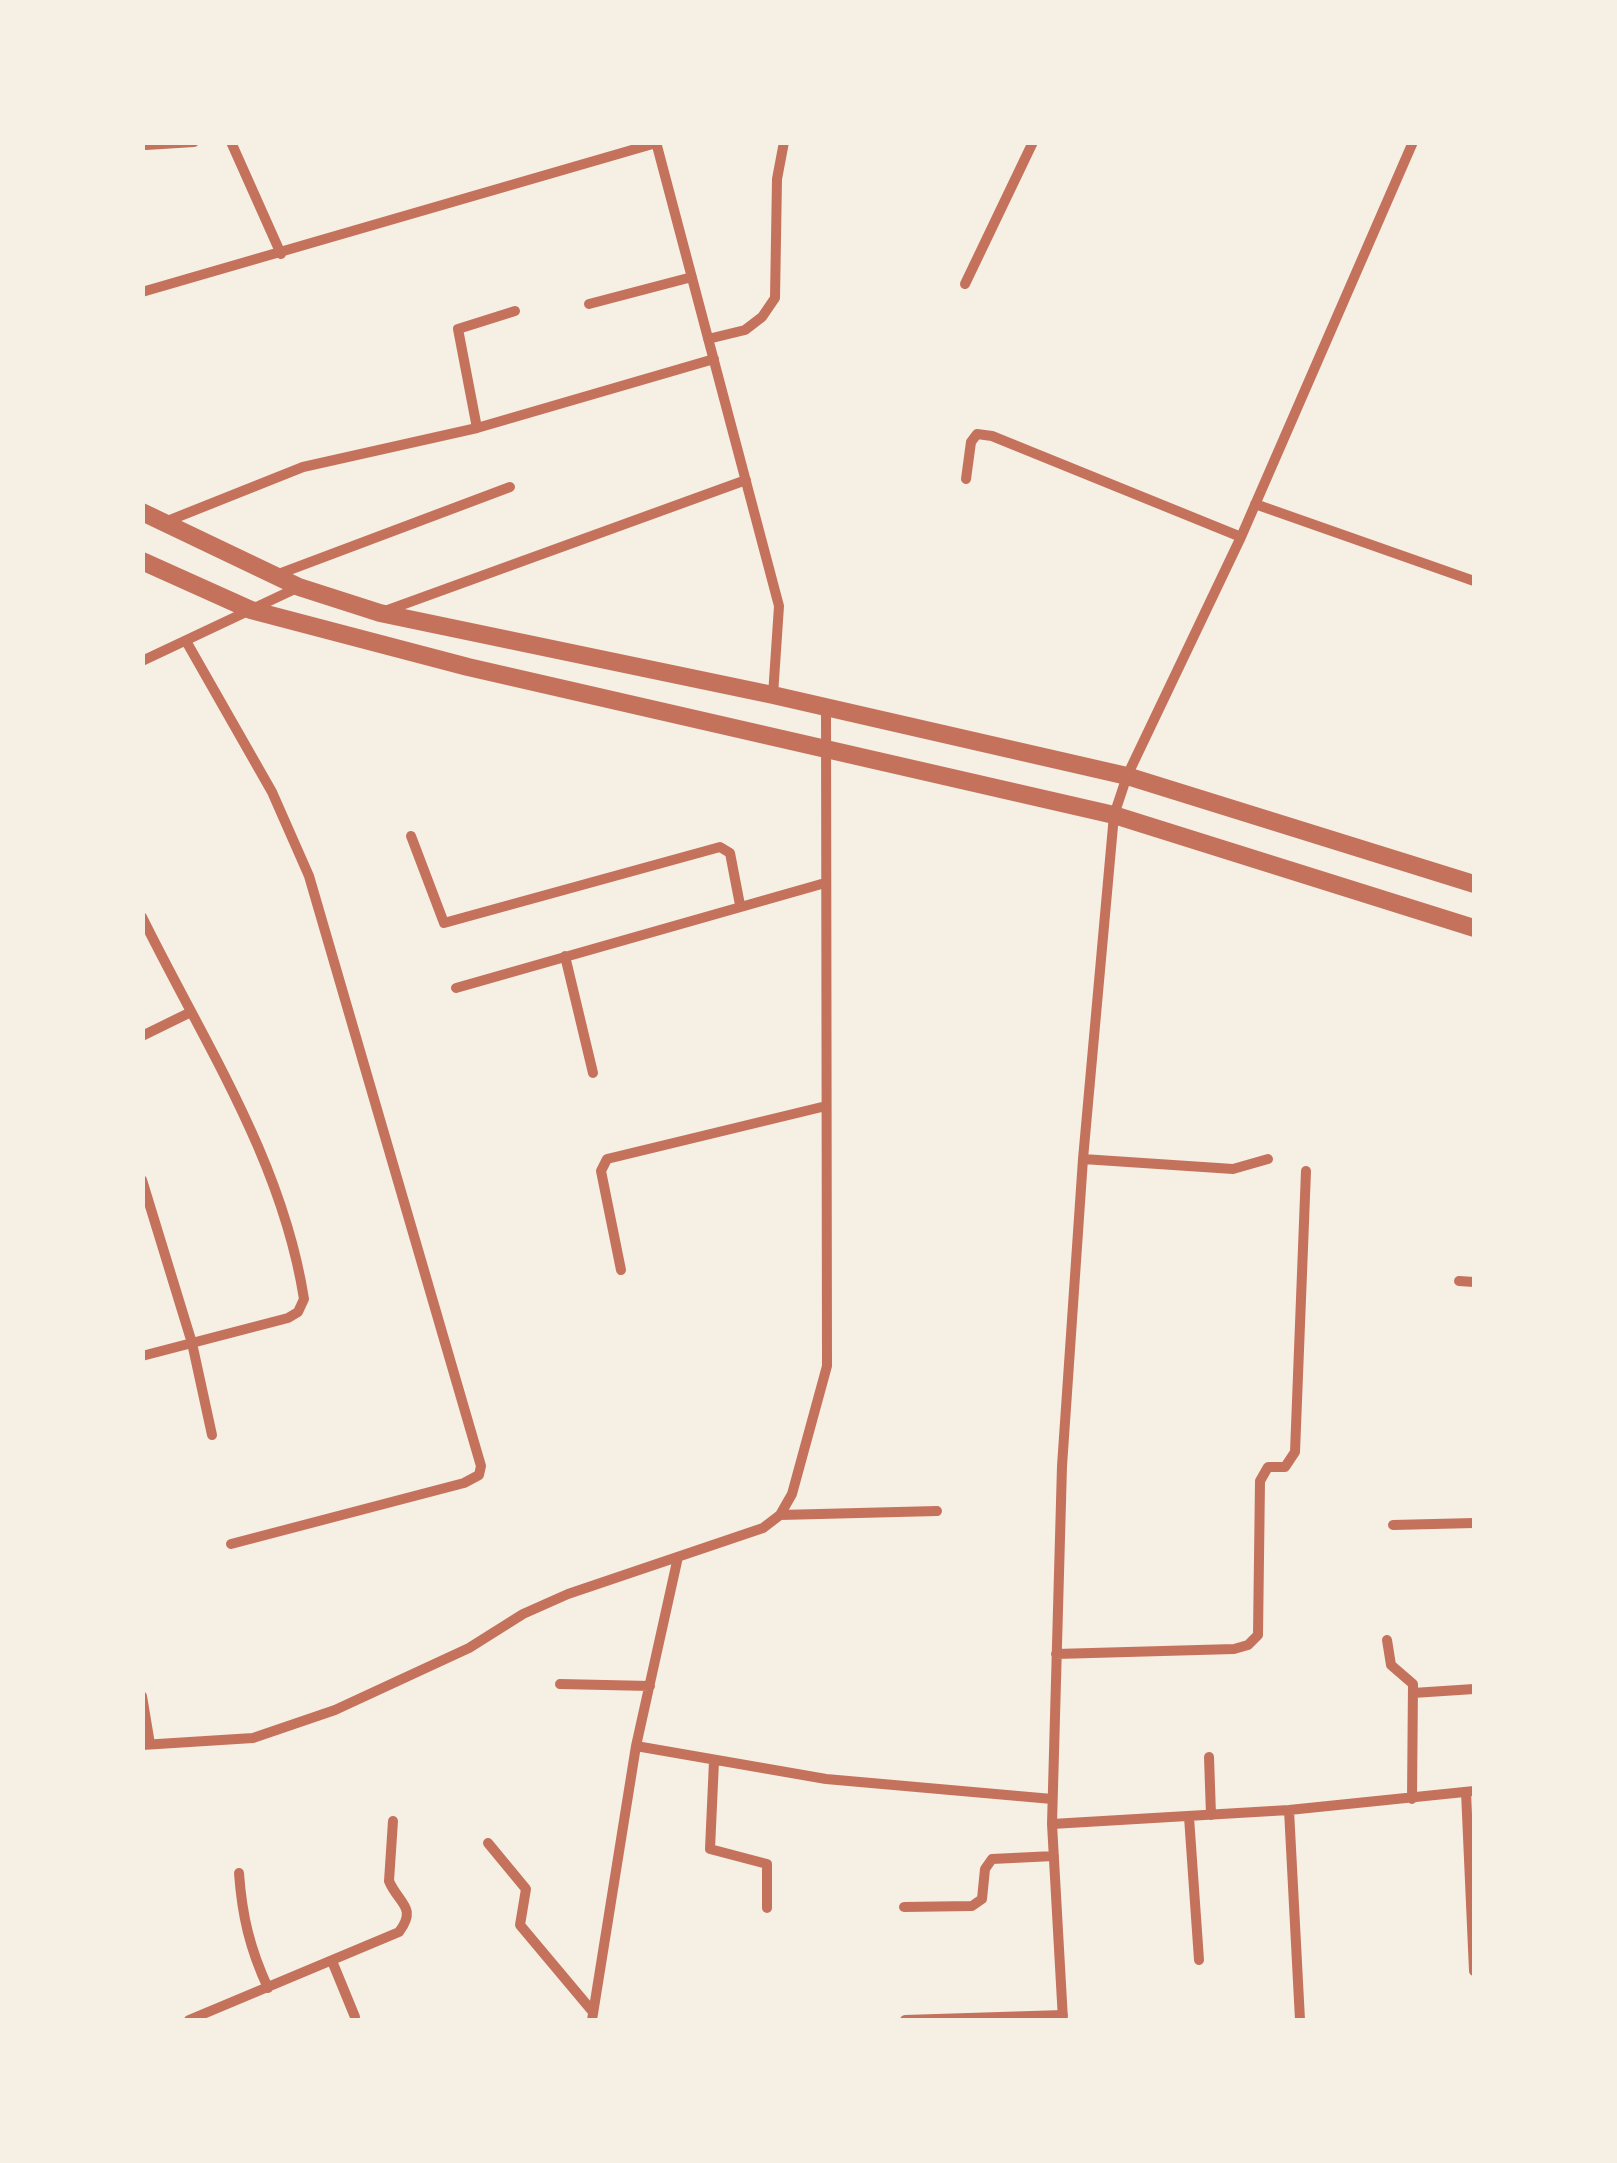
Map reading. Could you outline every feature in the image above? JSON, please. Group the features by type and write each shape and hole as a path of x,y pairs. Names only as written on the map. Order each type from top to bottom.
{"street":[{"path":"146,145 194,142"},
{"path":"231,142 280,254"},
{"path":"708,339 744,330 775,298 776,179 784,142"},
{"path":"965,284 1033,142"},
{"path":"904,2020 1063,2018 1052,1824 1062,1466 1082,1159 1114,814 1127,776 1255,504 1413,142"},
{"path":"142,292 656,143 780,606 773,695"},
{"path":"589,304 692,276"},
{"path":"477,428 458,328 516,310"},
{"path":"163,523 302,467 477,428 714,359"},
{"path":"966,479 971,442 977,434 992,436 1240,537"},
{"path":"380,613 746,480"},
{"path":"275,576 510,487"},
{"path":"1255,504 1474,581"},
{"path":"142,512 299,587 380,613 773,695 1127,776 1474,884"},
{"path":"142,561 251,610 468,667 1114,814 1474,928"},
{"path":"142,661 299,587"},
{"path":"186,640 272,792 309,876 481,1466 479,1475 464,1482 231,1544"},
{"path":"780,1515 792,1494 827,1366 826,708"},
{"path":"411,836 444,923 720,847 730,853 740,905"},
{"path":"456,988 825,882"},
{"path":"142,917 249,1121 278,1195 304,1299 298,1312 288,1318 142,1356"},
{"path":"564,956 593,1073"},
{"path":"142,1036 191,1012"},
{"path":"622,1270 601,1171 607,1159 826,1106"},
{"path":"1082,1159 1233,1169 1268,1159"},
{"path":"1056,1654 1234,1649 1248,1645 1258,1635 1260,1481 1268,1467 1286,1467 1296,1452 1306,1171"},
{"path":"142,1180 192,1342 212,1436"},
{"path":"1459,1281 1474,1282"},
{"path":"142,1696 146,1745 253,1738 335,1710 469,1648 522,1614 610,1578 743,1537 780,1515 937,1511"},
{"path":"1393,1524 1474,1523"},
{"path":"592,2016 636,1746 678,1558"},
{"path":"1386,1640 1386,1653 1392,1664 1409,1676 1413,1693 1412,1800"},
{"path":"560,1684 650,1686"},
{"path":"1413,1693 1474,1689"},
{"path":"636,1746 920,1790 1052,1800"},
{"path":"1209,1758 1211,1815"},
{"path":"714,1761 710,1849 766,1864 767,1908"},
{"path":"1052,1824 1289,1810 1470,1791 1474,1972"},
{"path":"1289,1810 1300,2020"},
{"path":"1189,1817 1198,1960"},
{"path":"189,2020 399,1932 408,1920 408,1906 389,1881 393,1820"},
{"path":"488,1844 526,1888 520,1924 592,2016"},
{"path":"904,1907 972,1906 982,1899 985,1870 992,1859 1054,1856"},
{"path":"239,1873 242,1914 251,1952 268,1988"},
{"path":"332,1961 355,2017"}]}
